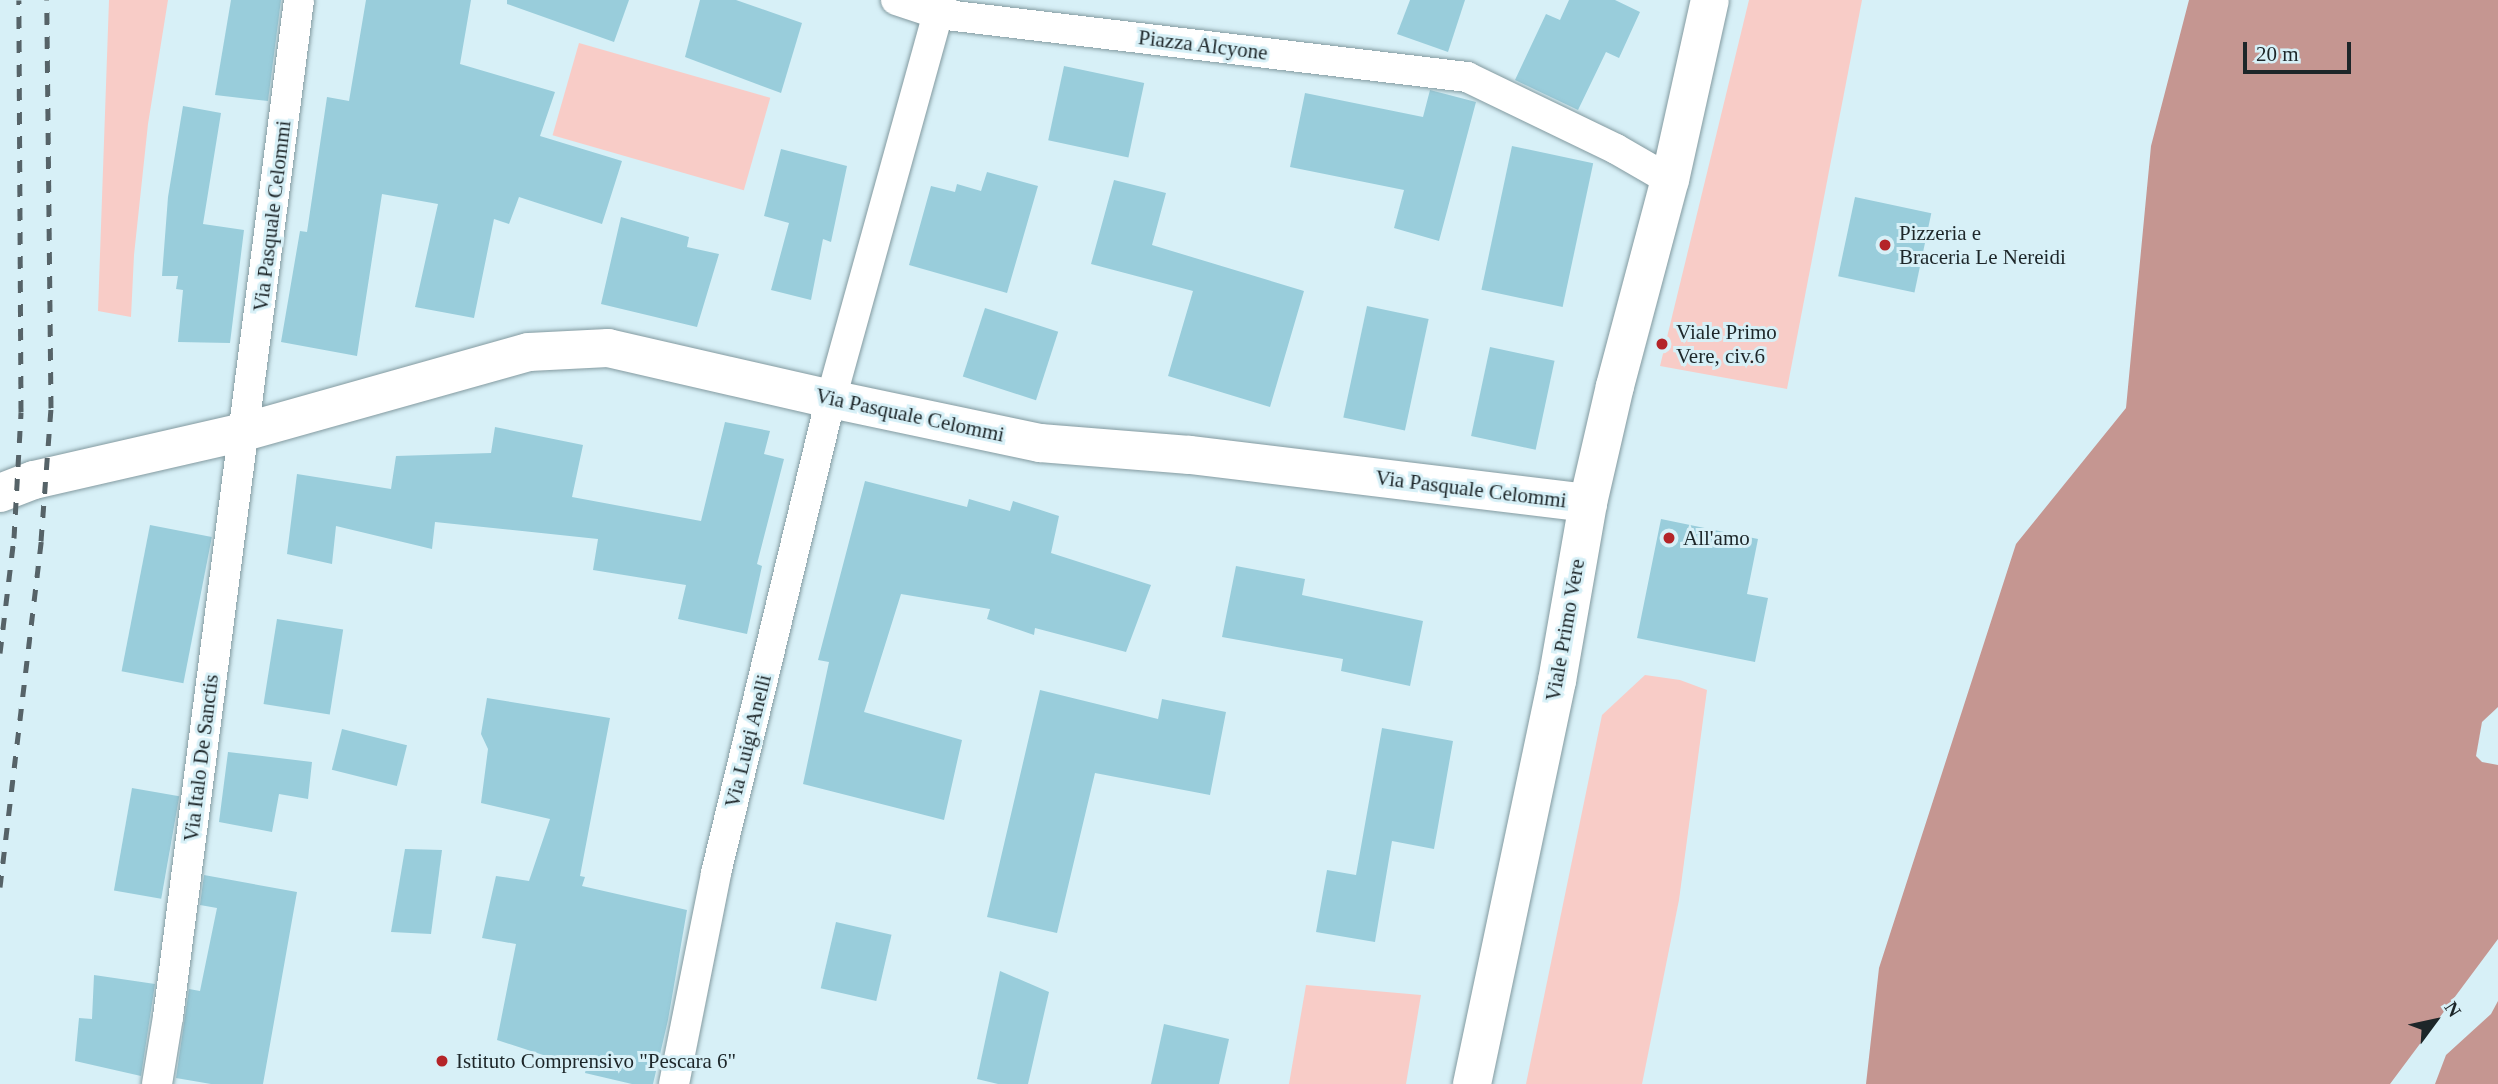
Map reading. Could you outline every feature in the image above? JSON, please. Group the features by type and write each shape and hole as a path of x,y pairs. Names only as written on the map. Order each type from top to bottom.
{"street":[{"name":"Via Pasquale Celommi","path":"244,432 299,0"},
{"path":"831,399 940,7 896,0"},
{"name":"Viale Primo Vere","path":"1472,1084 1557,681 1588,503 1615,386 1670,180 1710,0"},
{"name":"Piazza Alcyone","path":"940,7 1466,77 1616,149 1670,180"},
{"name":"Via Pasquale Celommi","path":"11,484 244,432 529,352 608,348 1040,443 1190,455 1588,503"},
{"name":"Via Luigi Anelli","path":"674,1084 716,873 831,399"},
{"name":"Via Italo De Sanctis","path":"156,1084 244,432"}],"shaded area":[{"path":"109,0 168,0 148,124 134,255 131,317 98,311"},
{"path":"1749,0 1862,0 1787,389 1660,366"},
{"path":"2189,0 2498,0 2498,1084 1866,1084 1879,968 2016,544 2126,408 2151,146"},
{"path":"579,43 770,98 744,190 553,135"},
{"path":"1645,675 1680,680 1707,690 1679,900 1642,1084 1526,1084 1602,715"},
{"path":"1306,985 1421,995 1406,1084 1289,1084"}],"pier":[{"path":"2498,707 2498,765 2482,762 2476,756 2482,722"},
{"path":"2498,939 2498,1001 2491,1014 2446,1055 2435,1084 2390,1084"}],"building":[{"path":"231,0 281,0 268,101 215,95"},
{"path":"366,0 471,0 460,64 555,92 540,136 622,161 602,224 519,197 509,224 494,219 474,318 415,307 438,204 382,194 357,356 281,342 300,231 307,232 327,97 349,101"},
{"path":"507,0 629,0 614,42 507,4"},
{"path":"700,0 736,0 802,23 781,93 685,57"},
{"path":"1410,0 1465,0 1448,52 1397,34"},
{"path":"1569,0 1615,0 1640,12 1619,58 1606,52 1578,110 1515,80 1546,14 1560,20"},
{"path":"1064,66 1144,83 1128,157 1048,140"},
{"path":"1430,90 1476,102 1439,241 1394,228 1404,190 1290,167 1305,93 1423,117"},
{"path":"183,106 221,113 203,224 244,230 230,343 178,342 183,290 176,289 178,276 162,276 168,197"},
{"path":"1512,146 1593,163 1563,307 1481,290"},
{"path":"781,149 847,166 831,242 823,239 811,300 771,290 789,223 764,216"},
{"path":"987,172 1038,186 1007,293 909,265 931,186 955,192 957,184 981,191"},
{"path":"1114,180 1166,193 1152,245 1304,291 1270,407 1168,376 1193,291 1091,264"},
{"path":"1855,197 1931,213 1914,292 1838,276"},
{"path":"621,217 689,237 687,247 719,254 697,327 601,304"},
{"path":"1367,306 1429,319 1405,431 1343,418"},
{"path":"985,308 1058,332 1036,400 963,376"},
{"path":"1490,347 1555,361 1536,450 1471,436"},
{"path":"725,422 770,431 764,454 784,459 757,564 762,566 747,634 678,619 686,585 593,570 598,539 435,522 432,549 336,526 332,564 287,554 297,474 391,489 396,456 491,453 495,427 583,445 572,497 701,521"},
{"path":"865,481 967,507 969,499 1010,511 1013,501 1059,516 1051,553 1151,585 1126,652 1035,628 1034,635 987,619 990,609 901,594 864,712 962,740 944,820 803,784 829,662 818,660"},
{"path":"1661,519 1758,539 1747,594 1768,598 1755,662 1637,638"},
{"path":"150,525 212,537 183,683 122,671"},
{"path":"1236,566 1305,579 1302,595 1423,621 1410,686 1341,671 1343,659 1222,637"},
{"path":"277,619 343,629 330,714 264,704"},
{"path":"1040,690 1158,719 1162,699 1226,712 1210,795 1095,773 1057,933 987,917"},
{"path":"487,698 610,718 580,876 585,877 582,886 687,910 668,1020 653,1084 632,1084 585,1073 586,1069 497,1040 516,944 482,938 496,876 529,881 550,819 481,803 488,749 481,734"},
{"path":"1382,728 1453,741 1434,849 1392,841 1375,942 1316,932 1327,870 1356,875"},
{"path":"342,729 407,745 397,786 332,770"},
{"path":"228,752 312,762 308,799 279,794 272,832 219,822"},
{"path":"132,788 179,796 161,899 114,890"},
{"path":"405,849 442,850 431,934 391,932"},
{"path":"204,875 297,892 263,1084 211,1084 176,1078 189,989 200,991 217,908 200,905"},
{"path":"836,922 892,935 876,1001 821,988"},
{"path":"1000,971 1049,992 1028,1084 998,1084 977,1079"},
{"path":"94,975 155,984 141,1076 75,1061 79,1018 92,1019"},
{"path":"1164,1024 1229,1039 1219,1084 1151,1084"}],"railway":[{"path":"0,653 14,538 21,412 19,0"},
{"path":"0,887 41,541 51,408 47,0"}],"place":[{"name":"Pizzeria e Braceria Le Nereidi","path":"1885,245"},
{"name":"Viale Primo Vere, civ.6","path":"1662,344"},
{"name":"All'amo","path":"1669,538"},
{"name":"Istituto Comprensivo \"Pescara 6\"","path":"442,1061"}]}
